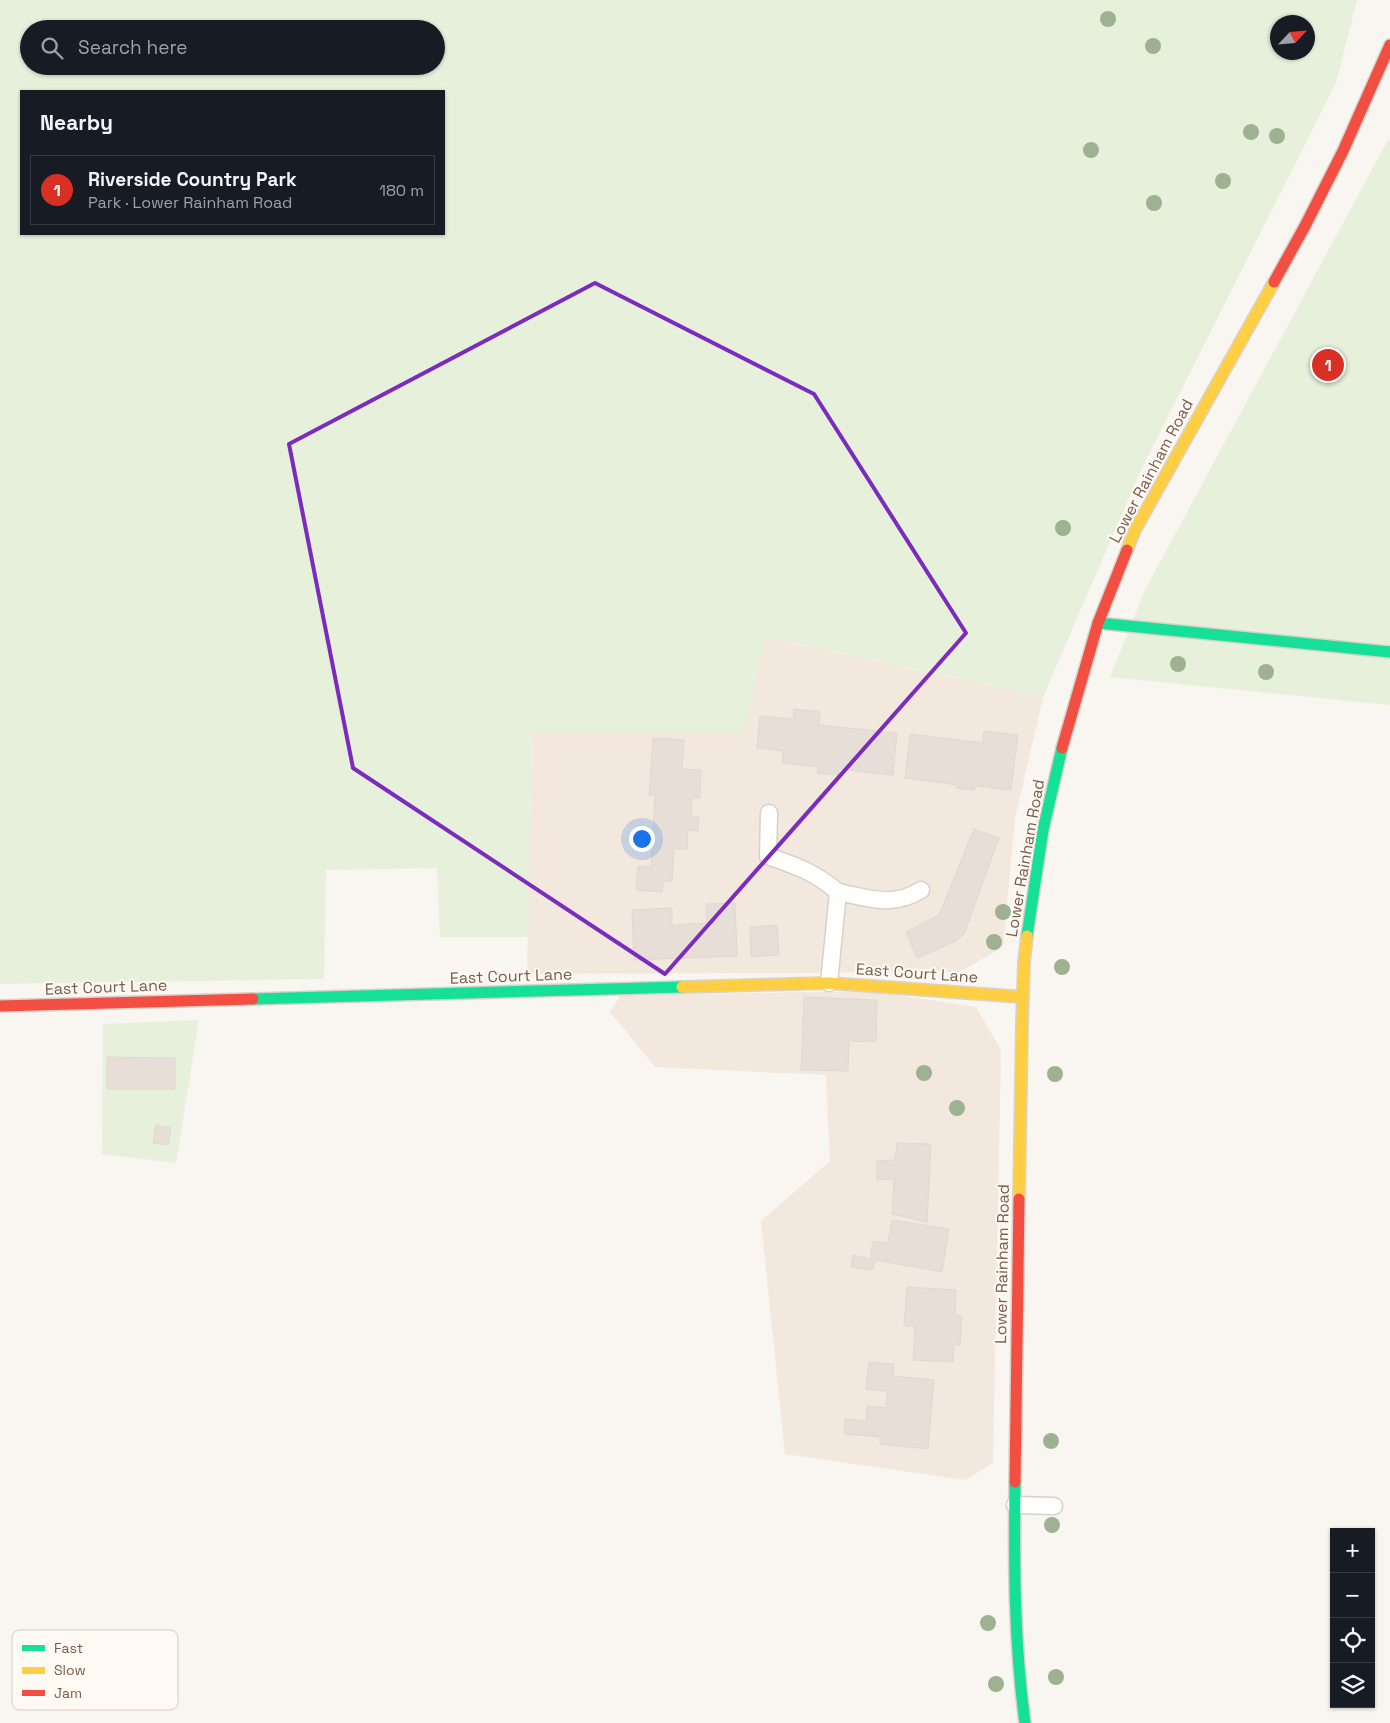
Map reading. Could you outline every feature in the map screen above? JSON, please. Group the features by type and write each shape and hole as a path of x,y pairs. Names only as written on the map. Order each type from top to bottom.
{"main road":[{"name":"Lower Rainham Road","path":"1025,1723 1017,1631 1015,1505 1023,997 1024,963 1043,830 1066,731 1098,623 1135,530 1305,226 1344,151 1390,45"},
{"path":"1098,623 1390,652"},
{"name":"East Court Lane","path":"0,1006 829,983 1023,997"}],"lane":[{"path":"769,813 768,856 807,870 838,892 889,902 909,897 920,890"},
{"path":"829,983 838,892"},
{"path":"1015,1505 1054,1506"}],"highlighted area":[{"path":"595,283 814,394 966,633 665,974 353,768 289,444"}],"shaded area":[{"path":"765,637 1043,697 1015,818 1003,947 960,972 527,974 532,732 744,732"},
{"path":"871,991 976,1007 1001,1050 993,1463 965,1480 785,1454 761,1221 830,1161 826,1075 655,1067 610,1012 621,995"}],"green space":[{"path":"0,0 1357,0 1336,83 1141,470 1043,697 766,637 744,732 532,732 528,937 440,937 437,868 326,870 324,979 0,984"},
{"path":"1388,140 1390,140 1390,705 1110,677 1145,590"},
{"path":"199,1020 176,1163 102,1154 103,1024","holes":["108,1057 175,1058 175,1089 108,1089","156,1125 171,1128 168,1145 154,1143"]}],"building":[{"path":"794,709 820,712 819,725 897,733 893,775 839,769 838,775 817,773 818,767 782,763 783,751 757,748 760,716 793,719"},
{"path":"984,731 1018,735 1011,790 975,786 974,790 956,788 957,785 905,778 910,734 983,743"},
{"path":"653,738 684,740 682,769 701,770 700,798 692,798 691,816 699,817 698,831 688,830 687,849 674,849 672,881 663,881 662,892 636,890 638,866 651,867 655,795 649,795"},
{"path":"974,829 999,838 964,934 956,941 917,958 906,932 939,915"},
{"path":"735,903 737,956 634,960 632,910 672,908 672,925 707,923 706,904"},
{"path":"777,925 779,955 751,957 750,927"},
{"path":"804,997 877,1000 876,1042 849,1041 848,1071 801,1070"},
{"path":"107,1057 175,1058 175,1089 107,1089"},
{"path":"156,1125 171,1128 168,1145 153,1143"},
{"path":"897,1143 931,1144 927,1222 892,1214 894,1179 877,1180 877,1161 895,1160"},
{"path":"892,1220 949,1229 942,1272 875,1260 873,1270 851,1267 853,1255 870,1259 873,1241 888,1243"},
{"path":"907,1287 956,1290 955,1315 962,1316 960,1345 954,1345 953,1362 913,1360 915,1326 904,1326"},
{"path":"869,1362 894,1364 893,1376 934,1380 928,1449 880,1444 880,1437 844,1434 845,1419 866,1421 867,1406 886,1408 887,1391 866,1389"}],"traffic: fast":[{"path":"1098,623 1390,652"},
{"path":"1027,936 1043,830 1062,748"},
{"path":"253,999 682,987"},
{"path":"1015,1482 1017,1633 1025,1723"}],"traffic: slow":[{"path":"1127,550 1135,530 1274,282"},
{"path":"1019,1199 1022,1024 1027,936"},
{"path":"682,987 829,983 1023,997"}],"traffic: jam":[{"path":"1274,282 1343,151 1390,45"},
{"path":"1062,748 1098,623 1127,550"},
{"path":"0,1006 253,999"},
{"path":"1015,1482 1019,1199"}],"place":[{"name":"Riverside Country Park","path":"1328,365"}]}
